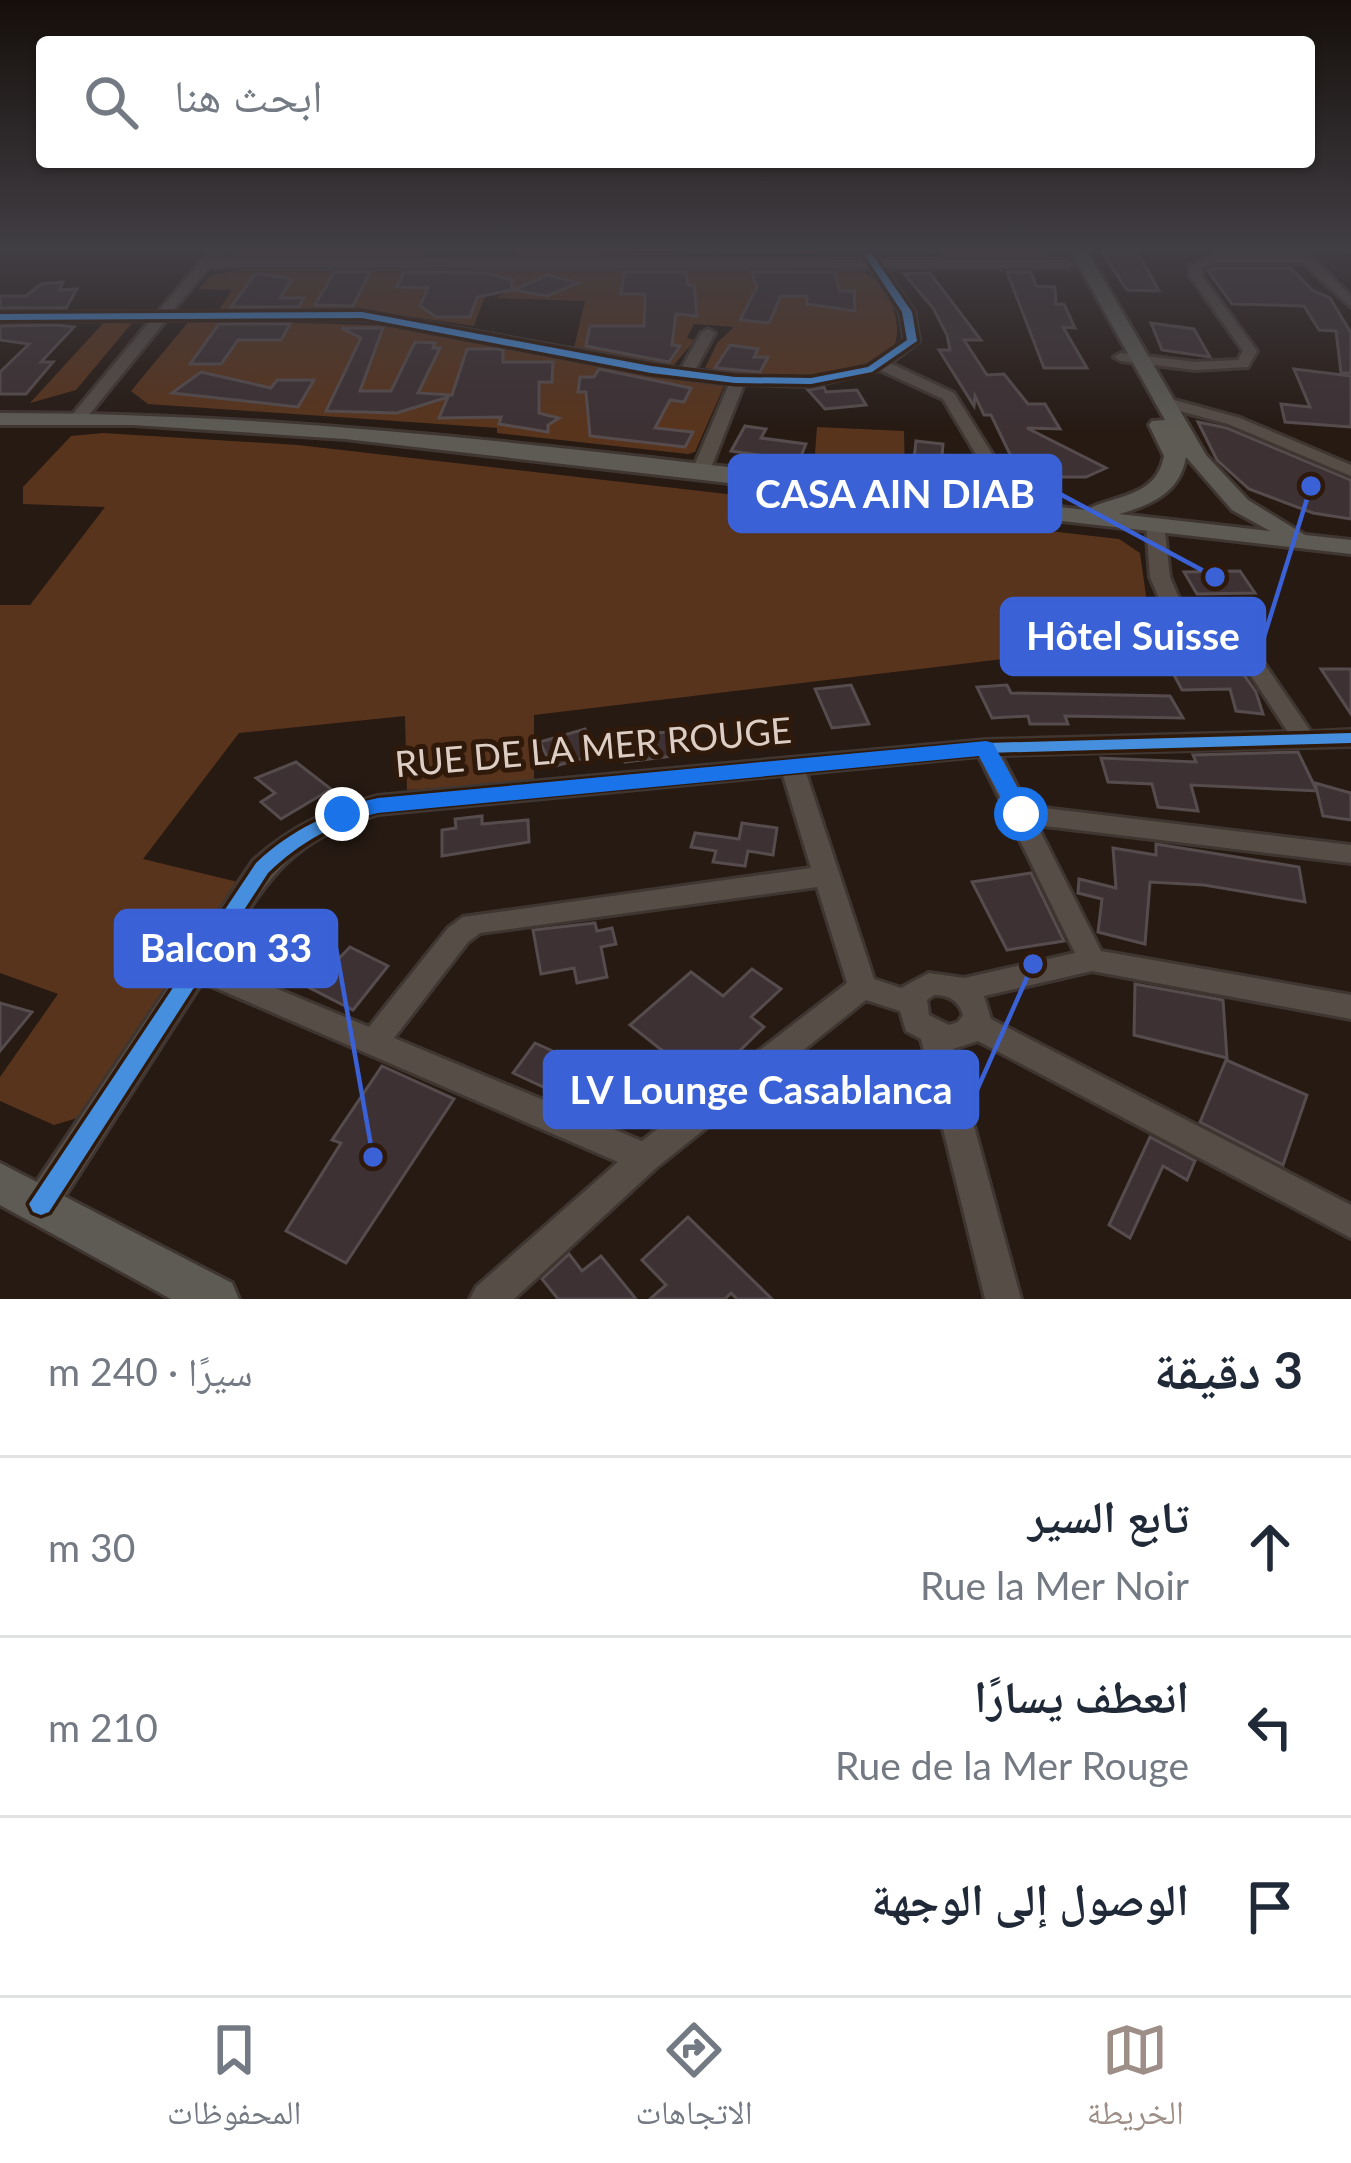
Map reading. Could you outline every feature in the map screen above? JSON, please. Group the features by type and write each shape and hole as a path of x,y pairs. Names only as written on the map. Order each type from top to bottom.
{"main road":[{"path":"1081,516 1144,498 1166,482 1175,467 1131,357 1102,309"},
{"path":"1131,357 1167,403 1197,458 1227,493 1265,520 1315,543"},
{"path":"0,419 79,418 345,433 1351,547"},
{"path":"0,1183 216,1299"}],"street":[{"path":"79,418 166,309"},
{"path":"0,317 338,313 411,320 686,373 738,380 817,381 883,365 905,350 914,333 905,309"},
{"path":"1131,357 1196,366 1243,364 1250,352 1222,309"},
{"path":"686,373 708,333"},
{"path":"883,365 950,396 1016,508"},
{"path":"700,472 738,380"},
{"path":"1167,403 1234,422 1351,471"},
{"path":"1155,524 1160,577 1180,624 1239,641 1304,739"},
{"name":"RUE DE LA MER ROUGE","path":"41,1204 262,868 305,829 342,814 378,806 986,748 1351,738"},
{"path":"986,748 1092,960"},
{"path":"792,766 862,987"},
{"path":"1021,814 1351,854"},
{"path":"374,1042 458,935 473,924 826,876"},
{"path":"910,1003 929,984 962,990 1092,960 1351,1007"},
{"path":"199,968 645,1158"},
{"path":"862,987 910,1003"},
{"path":"488,1299 645,1158 862,987"},
{"path":"962,990 976,1007 975,1025"},
{"path":"910,1003 916,1022 935,1036 958,1037 975,1025"},
{"path":"975,1025 1351,1222"},
{"path":"935,1036 1003,1299"}],"shaded area":[{"path":"220,309 480,309 474,326 359,309"},
{"path":"583,309 894,309 897,333 895,344 875,358 853,368 804,377 705,368 717,343 734,327 694,324 687,338 695,340 673,366 574,348"},
{"path":"106,320 132,323 76,390 30,403"},
{"path":"190,320 409,326 631,373 724,386 695,452 688,454 497,433 497,428 148,404 131,391"},
{"path":"817,427 904,431 905,477 814,468"},
{"path":"103,433 298,445 1119,539 1140,553 1148,610 1157,612 1171,639 534,715 534,782 407,790 405,716 239,733 143,859 238,882 84,1116 54,1125 0,1101 0,1077 58,994 0,973 0,605 30,605 105,507 23,504 23,487 71,436"}],"building":[{"path":"424,309 473,309 470,317 436,317"},
{"path":"645,309 696,309 697,316 676,314 672,345 680,346 669,362 586,346 590,326 644,326"},
{"path":"746,309 775,309 769,323 740,320"},
{"path":"933,309 957,309 981,340 964,340 987,375 1004,374 1028,404 1045,404 1060,429 1027,428 1106,468 1086,477 1021,477 991,415 984,415 975,396 974,406 939,350 950,350"},
{"path":"1021,309 1066,309 1075,328 1063,327 1087,368 1044,368"},
{"path":"1306,309 1336,309 1351,333 1351,373 1341,373 1336,331 1319,330"},
{"path":"1151,323 1194,329 1210,357 1162,350"},
{"path":"219,324 290,324 281,340 238,340 221,364 190,364"},
{"path":"0,326 74,327 41,362 53,362 26,394 0,394 0,372 29,344 0,340"},
{"path":"341,328 383,328 360,391 391,391 415,342 435,343 433,348 440,348 418,393 452,395 467,349 497,349 503,350 503,362 553,362 552,382 539,382 539,413 559,418 548,425 548,432 499,424 501,417 439,418 448,397 397,413 326,411 361,338"},
{"path":"730,345 758,349 754,357 768,357 760,372 715,368"},
{"path":"599,369 691,388 684,402 670,400 655,428 693,432 685,447 590,436 586,392 578,392 580,377 594,377"},
{"path":"1294,369 1351,376 1351,427 1285,422 1281,404 1310,407"},
{"path":"201,372 271,388 277,380 314,380 298,407 172,393"},
{"path":"824,387 826,392 857,390 866,405 825,409 808,390"},
{"path":"1198,422 1227,428 1351,480 1351,519 1313,513 1249,489 1217,460"},
{"path":"745,426 766,429 761,438 806,444 799,461 731,451"},
{"path":"916,441 943,444 942,456 973,458 973,475 913,469"},
{"path":"1240,571 1255,593 1197,594 1184,572"},
{"path":"1178,647 1225,648 1256,692 1263,714 1236,711 1230,689 1182,690 1163,654 1182,654"},
{"path":"1321,669 1351,669 1351,714"},
{"path":"851,685 869,724 832,728 815,689"},
{"path":"1007,685 1011,693 1170,696 1183,718 1065,716 1068,724 1030,724 1028,716 992,718 977,687"},
{"path":"585,729 599,754 552,767 540,742"},
{"path":"667,732 673,756 625,762 620,736"},
{"path":"1298,752 1317,791 1191,785 1198,811 1158,807 1152,784 1108,782 1101,758 1196,762 1193,755"},
{"path":"296,762 331,789 281,819 261,802 275,793 256,778"},
{"path":"1315,783 1351,793 1351,820 1323,816"},
{"path":"482,816 482,824 528,820 529,842 442,856 442,830 456,828 455,819"},
{"path":"742,823 777,828 773,855 748,851 745,866 713,862 716,851 691,847 695,833 739,839"},
{"path":"1156,844 1299,867 1305,902 1204,885 1150,882 1145,944 1098,932 1102,899 1078,893 1079,879 1116,888 1113,848 1156,855"},
{"path":"1031,873 1064,941 1007,950 972,882"},
{"path":"595,923 597,931 612,928 616,944 601,947 607,977 577,983 574,968 541,974 533,930"},
{"path":"350,947 388,966 353,1010 310,988"},
{"path":"752,969 781,989 751,1017 764,1027 716,1074 709,1068 698,1079 630,1025 691,972 723,996"},
{"path":"1135,984 1223,1000 1227,1058 1134,1035"},
{"path":"0,1003 32,1012 0,1051"},
{"path":"535,1043 570,1059 550,1090 513,1073"},
{"path":"1226,1060 1307,1095 1283,1165 1200,1122"},
{"path":"382,1066 454,1099 346,1263 286,1231 341,1143 332,1140"},
{"path":"1150,1137 1195,1161 1187,1180 1163,1166 1130,1238 1109,1225"},
{"path":"688,1217 772,1299 737,1299 731,1293 725,1299 650,1299 666,1285 642,1260"},
{"path":"569,1254 582,1271 601,1256 636,1299 558,1299 542,1279"}],"cycle path":[{"path":"0,317 362,315 651,370 735,380 811,381 872,369 912,341 905,309"},
{"path":"41,1204 262,868 301,835 345,815 378,805 986,748 1351,738"}],"place":[{"name":"Hôtel Suisse","path":"1311,486"},
{"name":"CASA AIN DIAB","path":"1215,577"},
{"name":"LV Lounge Casablanca","path":"1033,964"},
{"name":"Balcon 33","path":"373,1157"}],"route":[{"path":"342,814 378,806 986,748 1021,814"}]}
